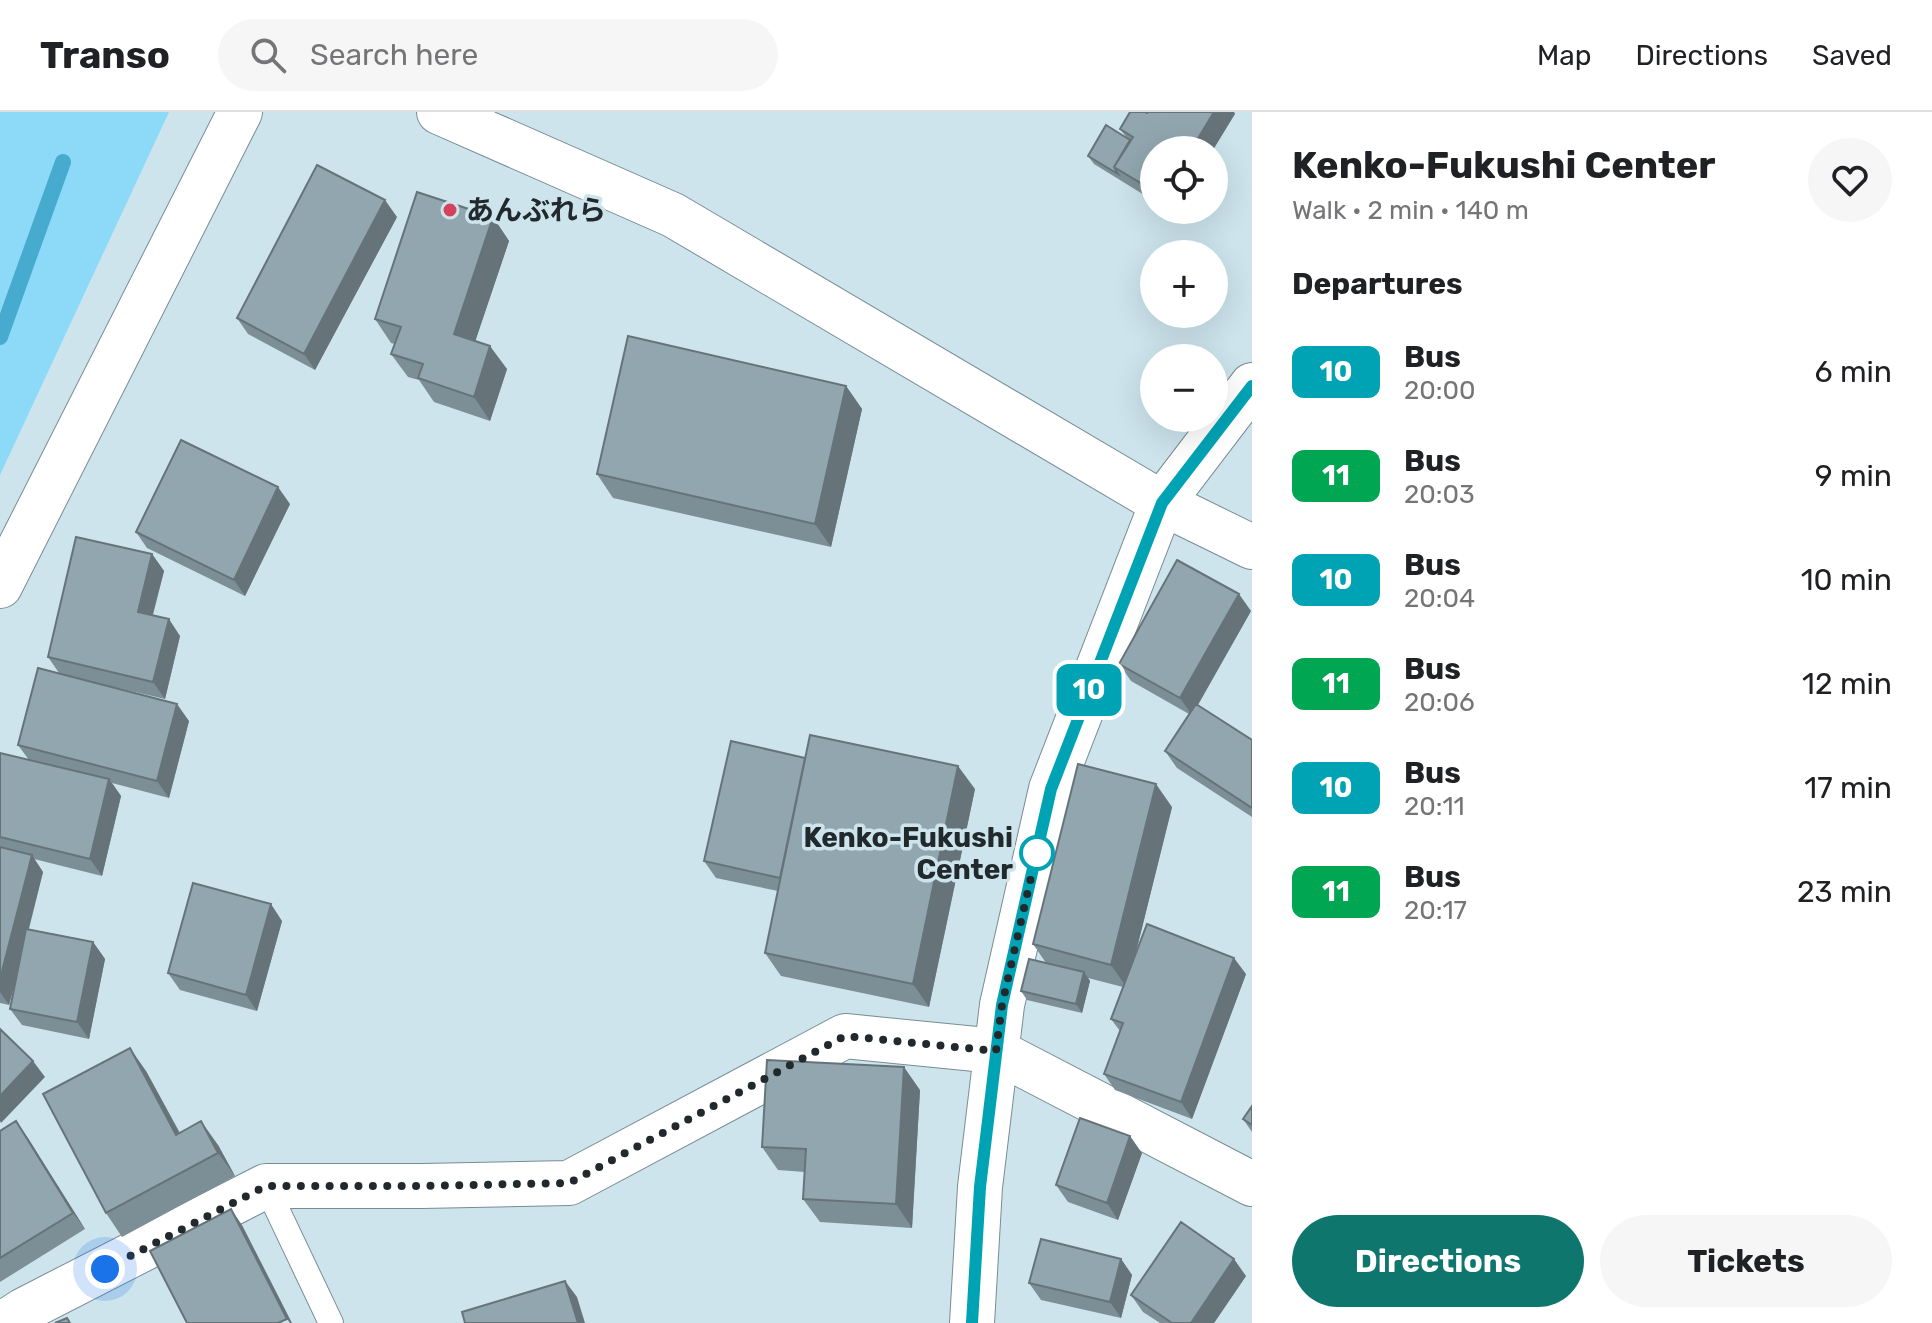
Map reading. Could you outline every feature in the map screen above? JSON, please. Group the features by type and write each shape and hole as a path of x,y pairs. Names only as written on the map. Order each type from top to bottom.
{"street":[{"path":"0,586 240,112"},
{"path":"439,112 673,215 1162,503 1252,547"},
{"path":"972,1323 980,1187 1002,1005 1051,789 1162,503 1252,385"},
{"path":"4,1323 266,1186 569,1183 845,1036 996,1051 1252,1184"}],"lane":[{"path":"266,1186 331,1323"}],"shaded area":[{"path":"0,112 169,112 0,475"}],"building":[{"path":"1130,112 1214,112 1199,136 1140,136 1140,183 1114,167 1133,137 1120,129"},
{"path":"1106,125 1130,140 1114,167 1118,174 1088,156"},
{"path":"317,165 385,200 304,354 237,318"},
{"path":"417,192 493,217 454,334 490,346 474,397 418,378 423,364 391,354 401,327 375,319"},
{"path":"628,336 846,386 815,524 597,474"},
{"path":"181,440 278,487 234,580 136,532"},
{"path":"76,537 152,554 138,612 169,619 153,682 48,657"},
{"path":"1177,560 1239,594 1180,698 1119,664"},
{"path":"38,668 177,704 157,781 18,745"},
{"path":"1196,704 1252,740 1252,808 1165,751"},
{"path":"810,735 958,766 913,984 765,953"},
{"path":"731,741 805,758 780,878 704,861"},
{"path":"0,753 109,779 90,859 0,837"},
{"path":"1078,764 1156,784 1111,965 1033,944"},
{"path":"0,847 32,855 0,979"},
{"path":"193,883 271,904 246,995 168,973"},
{"path":"1147,924 1234,958 1181,1102 1104,1074 1123,1023 1111,1019"},
{"path":"26,929 93,942 77,1022 10,1009"},
{"path":"1029,959 1084,972 1076,1004 1021,991"},
{"path":"0,1029 33,1061 0,1096"},
{"path":"130,1048 176,1135 201,1121 218,1153 106,1213 43,1094"},
{"path":"767,1060 904,1067 896,1204 803,1199 806,1149 762,1147"},
{"path":"1252,1106 1252,1125 1243,1119"},
{"path":"1080,1118 1130,1136 1107,1203 1056,1185"},
{"path":"16,1121 73,1213 0,1258 0,1131"},
{"path":"231,1209 287,1319 278,1323 187,1323 150,1251"},
{"path":"1181,1222 1234,1259 1191,1323 1172,1323 1131,1295"},
{"path":"1041,1239 1121,1259 1110,1302 1029,1283"},
{"path":"565,1281 578,1323 465,1323 462,1312"}],"waterway":[{"path":"0,337 63,162"}],"bus line":[{"name":"10","path":"972,1323 980,1187 1002,1005 1051,789 1162,503 1252,386"}],"place":[{"name":"あんぶれら","path":"450,210"},
{"name":"Kenko-Fukushi Center","path":"1037,853"}],"route":[{"path":"105,1269 266,1186 569,1183 845,1036 996,1051 1002,1005 1037,853"}]}
